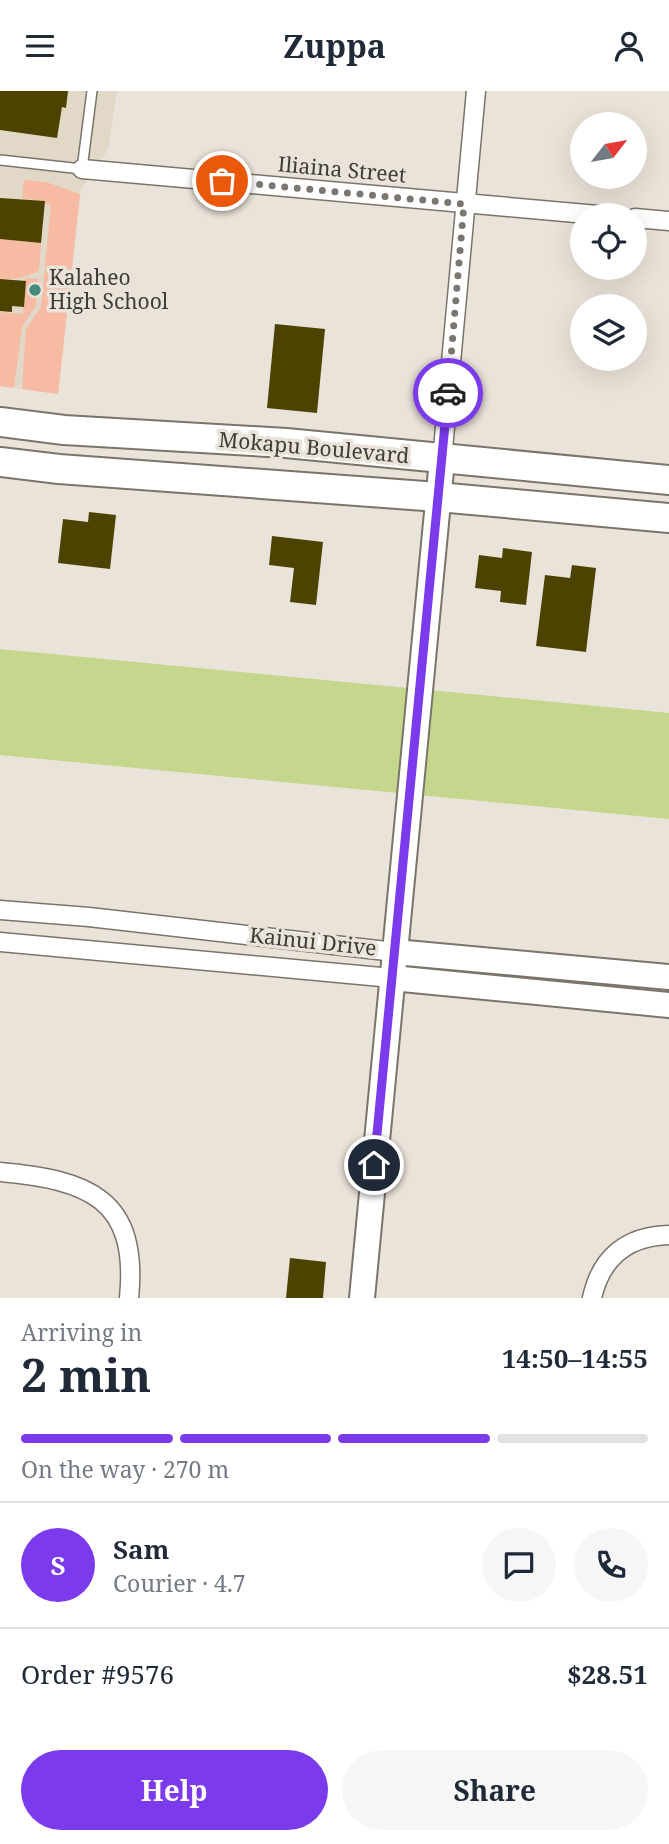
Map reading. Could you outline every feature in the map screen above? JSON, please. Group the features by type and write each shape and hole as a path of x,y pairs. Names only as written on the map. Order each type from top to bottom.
{"main road":[{"name":"Mokapu Boulevard","path":"0,422 64,430 286,443 669,480"},
{"path":"362,1298 442,460"},
{"name":"Mokapu Boulevard","path":"0,462 669,518"},
{"name":"Kainui Drive","path":"395,952 669,977"},
{"name":"Kainui Drive","path":"392,978 669,1005"}],"street":[{"path":"442,460 476,91"},
{"name":"Iliaina Street","path":"82,169 570,213"},
{"path":"647,219 669,221"},
{"name":"Kainui Drive","path":"0,910 395,952"},
{"name":"Kainui Drive","path":"0,942 392,978"},
{"path":"0,1172 70,1182 104,1203 120,1223 128,1242 132,1269 129,1298"},
{"path":"592,1298 602,1270 622,1247 640,1237 669,1235"}],"lane":[{"path":"0,160 82,169 92,91"}],"shaded area":[{"name":"Kalaheo High School","path":"0,91 117,91 108,149 81,190 58,394 0,386"},
{"path":"24,180 46,182 80,194 58,394 22,389 26,329 41,307 51,205 45,204 44,201 22,198"},
{"path":"0,239 41,243 39,270 31,275 0,279"},
{"path":"27,278 38,279 36,305 22,327 14,388 0,386 0,312 23,314 26,281 23,281"},
{"path":"0,649 669,713 669,819 0,755"}],"building":[{"path":"0,91 68,91 66,108 62,107 57,138 0,130"},
{"path":"0,198 45,201 41,243 0,239"},
{"path":"0,279 26,281 24,307 12,306 12,312 0,311"},
{"path":"275,324 325,329 317,413 267,408"},
{"path":"89,512 116,515 110,569 58,563 63,519 88,522"},
{"path":"272,536 323,542 316,605 290,602 294,568 269,565"},
{"path":"503,548 532,552 526,605 500,602 501,591 475,588 479,555 502,558"},
{"path":"572,565 596,568 586,652 536,646 545,575 570,578"},
{"path":"290,1258 326,1262 323,1298 286,1298"}],"way so far":[{"path":"222,181 464,204 448,393"}],"place":[{"name":"Kalaheo High School","path":"35,290"}],"route":[{"path":"374,1165 448,393"}]}
